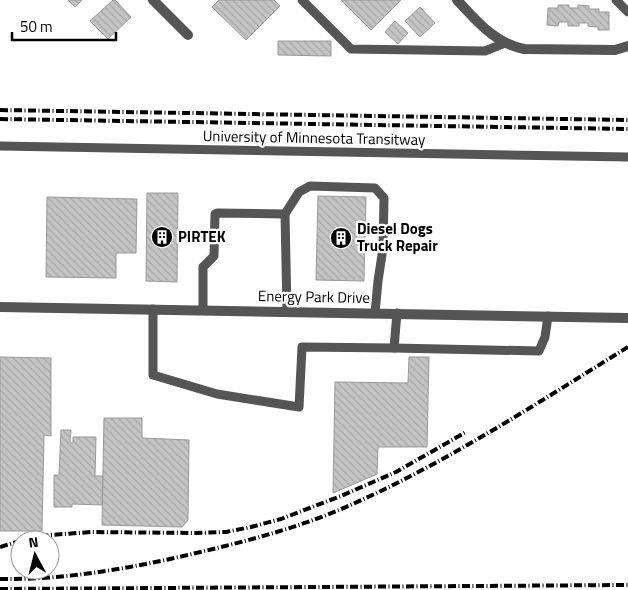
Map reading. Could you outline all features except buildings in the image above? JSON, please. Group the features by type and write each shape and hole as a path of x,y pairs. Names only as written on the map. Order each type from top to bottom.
{"street":[{"path":"153,0 188,36"},
{"path":"457,0 488,32 514,47 615,50 628,46"},
{"name":"Energy Park Drive","path":"0,307 628,318"}],"lane":[{"path":"302,0 351,50 485,51 505,43"},
{"path":"616,0 628,12"},
{"name":"University of Minnesota Transitway","path":"0,146 628,157"},
{"path":"287,311 285,214 299,192 310,186 375,188 384,198 383,248 375,313"},
{"path":"203,310 203,267 214,256 215,214 285,214"},
{"path":"153,309 153,375 217,394 299,406 302,347 539,351 545,337 548,316"},
{"path":"394,348 397,313"}],"railway":[{"path":"0,110 628,120"},
{"path":"0,119 628,129"},
{"path":"0,579 54,577 134,566 245,541 324,516 377,493 450,455 628,347"},
{"path":"60,534 91,532 226,532 251,527 281,519 396,472 466,432"},
{"path":"0,547 10,544"},
{"path":"0,589 628,585"}],"place":[{"name":"PIRTEK","path":"162,237"},
{"name":"Diesel Dogs Truck Repair","path":"341,238"}]}
